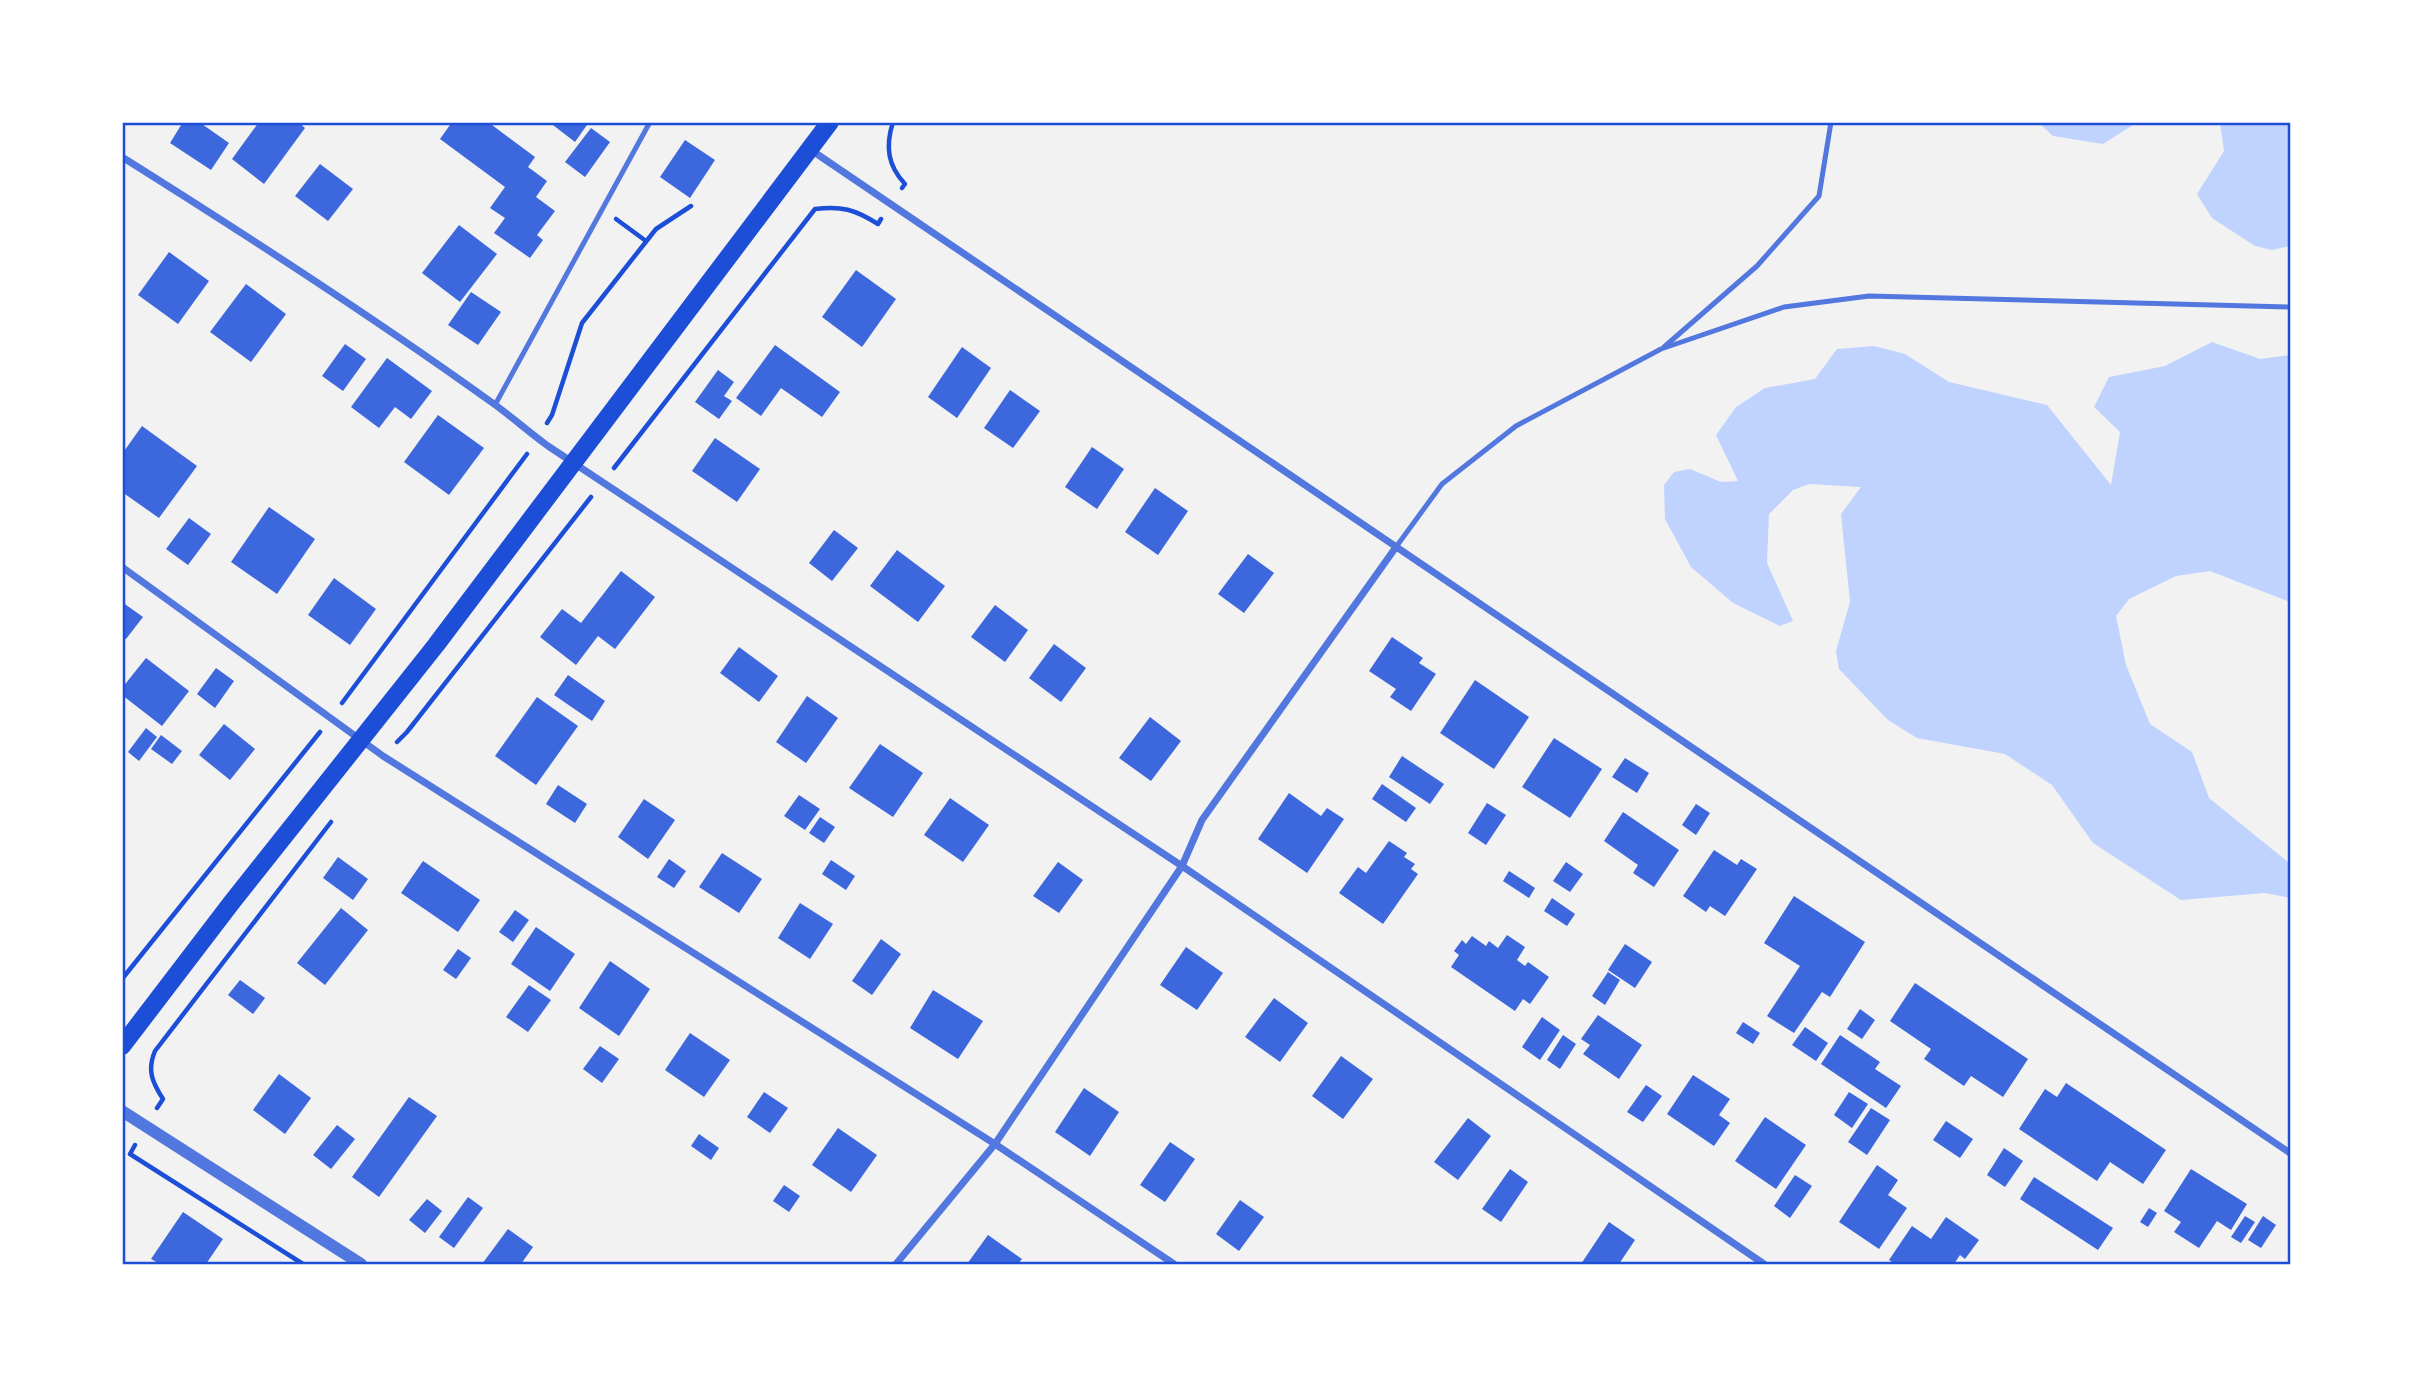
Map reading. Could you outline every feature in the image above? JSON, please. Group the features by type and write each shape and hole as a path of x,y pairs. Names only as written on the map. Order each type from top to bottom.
{"main road":[{"path":"122,1046 232,902 436,645 830,122"}],"street":[{"path":"810,150 2291,1153"},
{"path":"122,157 209,211 495,405 537,438 1182,866 1764,1265"},
{"path":"896,1265 995,1144 1182,866 1202,821 1396,547"},
{"path":"122,566 383,756 995,1144 1174,1265"},
{"path":"122,1111 361,1265"}],"lane":[{"path":"495,405 650,122"},
{"path":"1661,349 1757,266 1819,196 1831,122"},
{"path":"1396,547 1442,484 1516,426 1661,349 1783,307 1869,296 2291,307"}],"path":[{"path":"383,756 407,732 814,209 835,207 857,211 878,224 905,184 894,173 888,154 893,122"},
{"path":"122,979 331,718 521,463 552,415 582,323 656,229 691,206"},
{"path":"602,208 646,241"},
{"path":"303,1265 130,1154 163,1099 153,1084 149,1066 155,1051 332,821"}],"water":[{"path":"2039,123 2136,123 2103,144 2053,136"},
{"path":"2220,123 2290,123 2290,246 2272,250 2255,246 2212,218 2197,194 2224,151"},
{"path":"2212,342 2260,359 2290,355 2290,602 2210,571 2176,576 2129,599 2116,616 2126,665 2150,724 2192,752 2209,798 2288,862 2290,898 2265,893 2181,900 2093,843 2052,785 2005,754 1917,738 1888,720 1839,669 1836,651 1850,602 1841,514 1861,487 1809,484 1793,490 1769,514 1767,563 1793,621 1780,626 1733,603 1691,567 1665,519 1664,485 1674,472 1690,469 1721,482 1738,481 1716,435 1736,407 1765,388 1815,379 1837,349 1874,346 1905,354 1949,382 2047,405 2111,485 2120,432 2094,407 2109,377 2165,366"}],"building":[{"path":"183,122 199,122 229,143 211,170 170,143"},
{"path":"259,122 298,122 305,128 264,184 232,159"},
{"path":"452,122 488,122 535,157 528,167 547,181 536,197 555,211 537,235 543,240 530,258 494,233 505,218 490,208 505,187 440,139"},
{"path":"549,122 589,122 575,142"},
{"path":"591,128 610,142 585,177 565,162"},
{"path":"685,140 715,160 690,198 660,177"},
{"path":"320,164 353,189 328,221 295,196"},
{"path":"459,225 497,254 460,302 422,273"},
{"path":"169,252 209,281 178,324 138,295"},
{"path":"856,270 896,299 862,347 822,317"},
{"path":"246,284 286,314 251,362 210,332"},
{"path":"471,292 501,312 478,345 448,325"},
{"path":"345,344 366,359 343,391 322,376"},
{"path":"775,345 840,392 822,417 781,388 761,416 736,398"},
{"path":"962,347 991,368 957,418 928,397"},
{"path":"387,358 432,391 411,419 395,407 379,428 351,407"},
{"path":"718,370 734,382 724,396 732,401 719,419 695,402"},
{"path":"1010,390 1040,411 1013,448 984,428"},
{"path":"438,415 484,448 449,495 404,462"},
{"path":"142,426 197,466 159,518 122,492 122,454"},
{"path":"715,438 760,469 737,502 692,471"},
{"path":"1092,447 1124,469 1097,509 1065,487"},
{"path":"1155,488 1188,511 1158,555 1125,532"},
{"path":"269,507 315,539 277,594 231,562"},
{"path":"189,518 211,534 188,565 166,549"},
{"path":"834,530 858,548 832,581 809,563"},
{"path":"897,550 945,586 918,622 870,586"},
{"path":"1248,554 1274,573 1244,613 1218,594"},
{"path":"621,571 655,597 615,649 598,636 576,665 540,637 562,609 581,623"},
{"path":"334,578 376,609 350,645 308,615"},
{"path":"122,602 143,617 126,639 122,637"},
{"path":"995,605 1028,630 1005,662 971,637"},
{"path":"1392,637 1423,658 1419,663 1436,674 1411,711 1390,697 1396,689 1369,671"},
{"path":"1054,644 1086,668 1061,702 1029,678"},
{"path":"739,647 778,676 759,702 720,673"},
{"path":"146,658 189,691 162,726 122,695 122,688"},
{"path":"216,668 234,681 215,708 197,694"},
{"path":"568,675 605,701 592,721 554,695"},
{"path":"1475,680 1529,717 1494,769 1440,733"},
{"path":"807,696 838,718 806,763 776,742"},
{"path":"537,697 578,726 536,785 495,756"},
{"path":"1150,717 1181,741 1151,781 1119,758"},
{"path":"224,724 255,749 230,780 199,755"},
{"path":"146,728 157,737 139,761 128,752"},
{"path":"161,735 182,751 172,764 151,749"},
{"path":"1554,738 1602,769 1570,818 1522,787"},
{"path":"880,744 923,773 893,817 849,788"},
{"path":"1402,756 1444,784 1430,804 1389,777"},
{"path":"1625,758 1649,773 1637,793 1612,777"},
{"path":"1382,784 1416,808 1406,822 1372,799"},
{"path":"558,785 587,804 575,823 546,804"},
{"path":"1289,793 1321,816 1327,808 1344,819 1307,873 1258,839"},
{"path":"799,795 820,809 805,830 784,816"},
{"path":"950,798 989,825 963,862 924,835"},
{"path":"644,799 675,820 648,859 618,837"},
{"path":"1487,803 1506,815 1486,845 1468,833"},
{"path":"1696,804 1710,813 1696,835 1682,825"},
{"path":"1623,812 1679,850 1654,887 1633,873 1638,865 1604,841"},
{"path":"820,817 835,827 824,843 809,833"},
{"path":"1389,841 1407,853 1404,857 1415,864 1411,869 1418,874 1383,924 1339,893 1358,867 1366,873"},
{"path":"1714,850 1737,865 1741,859 1757,869 1725,916 1710,906 1706,912 1683,896"},
{"path":"722,853 762,879 739,913 699,887"},
{"path":"338,857 368,879 353,900 323,878"},
{"path":"669,859 686,871 674,888 657,877"},
{"path":"831,860 855,876 846,890 822,874"},
{"path":"423,861 480,900 458,932 401,893"},
{"path":"1058,862 1083,880 1059,913 1033,896"},
{"path":"1566,862 1583,874 1570,892 1553,881"},
{"path":"1509,871 1535,888 1529,898 1503,881"},
{"path":"1794,896 1865,942 1830,997 1822,992 1794,1033 1767,1016 1800,966 1764,943"},
{"path":"1552,898 1575,914 1567,926 1544,911"},
{"path":"800,903 833,924 810,959 778,938"},
{"path":"341,908 368,930 325,985 297,963"},
{"path":"515,910 529,920 513,942 499,932"},
{"path":"536,927 575,954 550,991 511,964"},
{"path":"1507,935 1525,947 1517,960 1525,966 1528,962 1549,977 1530,1004 1523,999 1515,1011 1451,967 1459,955 1454,951 1462,940 1466,944 1472,936 1486,946 1489,941 1498,948"},
{"path":"881,939 901,954 872,995 852,981"},
{"path":"1625,944 1652,962 1635,988 1608,970"},
{"path":"1186,947 1223,973 1197,1010 1160,985"},
{"path":"458,949 471,958 456,979 443,970"},
{"path":"610,961 650,989 619,1036 579,1008"},
{"path":"1608,972 1620,980 1605,1005 1592,996"},
{"path":"240,980 265,998 253,1014 228,995"},
{"path":"1915,983 2028,1059 2003,1097 1971,1076 1964,1086 1924,1059 1931,1049 1890,1021"},
{"path":"529,985 551,1000 528,1032 506,1017"},
{"path":"933,990 983,1021 958,1059 910,1028"},
{"path":"1274,998 1308,1023 1280,1062 1245,1037"},
{"path":"1860,1009 1875,1020 1862,1039 1847,1029"},
{"path":"1598,1015 1642,1045 1619,1079 1583,1054 1590,1045 1581,1039"},
{"path":"1542,1017 1560,1030 1540,1060 1522,1047"},
{"path":"1743,1022 1760,1033 1753,1044 1736,1033"},
{"path":"1805,1027 1828,1043 1816,1061 1792,1045"},
{"path":"690,1033 730,1060 704,1097 665,1070"},
{"path":"1563,1035 1576,1044 1560,1069 1547,1060"},
{"path":"1840,1035 1880,1062 1875,1069 1901,1086 1886,1108 1821,1064"},
{"path":"600,1046 619,1059 602,1083 583,1069"},
{"path":"1341,1056 1373,1079 1343,1119 1312,1096"},
{"path":"279,1074 311,1098 285,1134 253,1110"},
{"path":"1693,1075 1730,1099 1719,1115 1730,1123 1714,1146 1667,1114"},
{"path":"2066,1083 2166,1150 2143,1184 2110,1162 2097,1181 2019,1129 2045,1089 2057,1097"},
{"path":"1646,1085 1662,1096 1643,1122 1627,1112"},
{"path":"1084,1088 1119,1112 1090,1156 1055,1132"},
{"path":"764,1092 788,1108 770,1133 747,1117"},
{"path":"1849,1092 1868,1104 1852,1128 1834,1115"},
{"path":"409,1097 437,1116 379,1197 352,1177"},
{"path":"1871,1108 1890,1120 1867,1155 1848,1142"},
{"path":"1765,1117 1806,1145 1776,1189 1735,1161"},
{"path":"1468,1118 1491,1136 1458,1180 1434,1162"},
{"path":"1946,1121 1973,1139 1960,1158 1933,1140"},
{"path":"337,1125 355,1139 331,1169 313,1155"},
{"path":"838,1128 877,1155 851,1192 812,1165"},
{"path":"699,1134 719,1148 711,1160 691,1146"},
{"path":"1170,1142 1195,1159 1165,1202 1140,1185"},
{"path":"2004,1148 2023,1161 2005,1187 1987,1175"},
{"path":"1877,1165 1898,1180 1888,1195 1907,1208 1879,1249 1839,1222"},
{"path":"1510,1169 1528,1182 1501,1222 1482,1209"},
{"path":"2191,1169 2247,1204 2231,1230 2217,1221 2199,1248 2174,1232 2181,1222 2164,1211"},
{"path":"1795,1175 1812,1186 1790,1218 1774,1206"},
{"path":"2034,1177 2113,1228 2098,1250 2020,1199"},
{"path":"784,1185 800,1196 789,1212 773,1201"},
{"path":"468,1197 483,1208 454,1248 439,1237"},
{"path":"427,1199 442,1211 425,1233 409,1220"},
{"path":"1240,1200 1264,1217 1239,1251 1216,1234"},
{"path":"2149,1208 2157,1213 2148,1227 2140,1222"},
{"path":"183,1212 223,1239 206,1264 160,1264 151,1259"},
{"path":"2245,1216 2255,1222 2241,1243 2231,1237"},
{"path":"2263,1216 2276,1225 2261,1248 2248,1240"},
{"path":"1946,1217 1979,1240 1965,1259 1960,1255 1954,1264 1895,1264 1889,1260 1912,1226 1931,1239"},
{"path":"1609,1222 1635,1240 1619,1264 1581,1264"},
{"path":"508,1229 533,1247 521,1264 482,1264"},
{"path":"988,1235 1022,1259 1018,1264 967,1264"}]}
